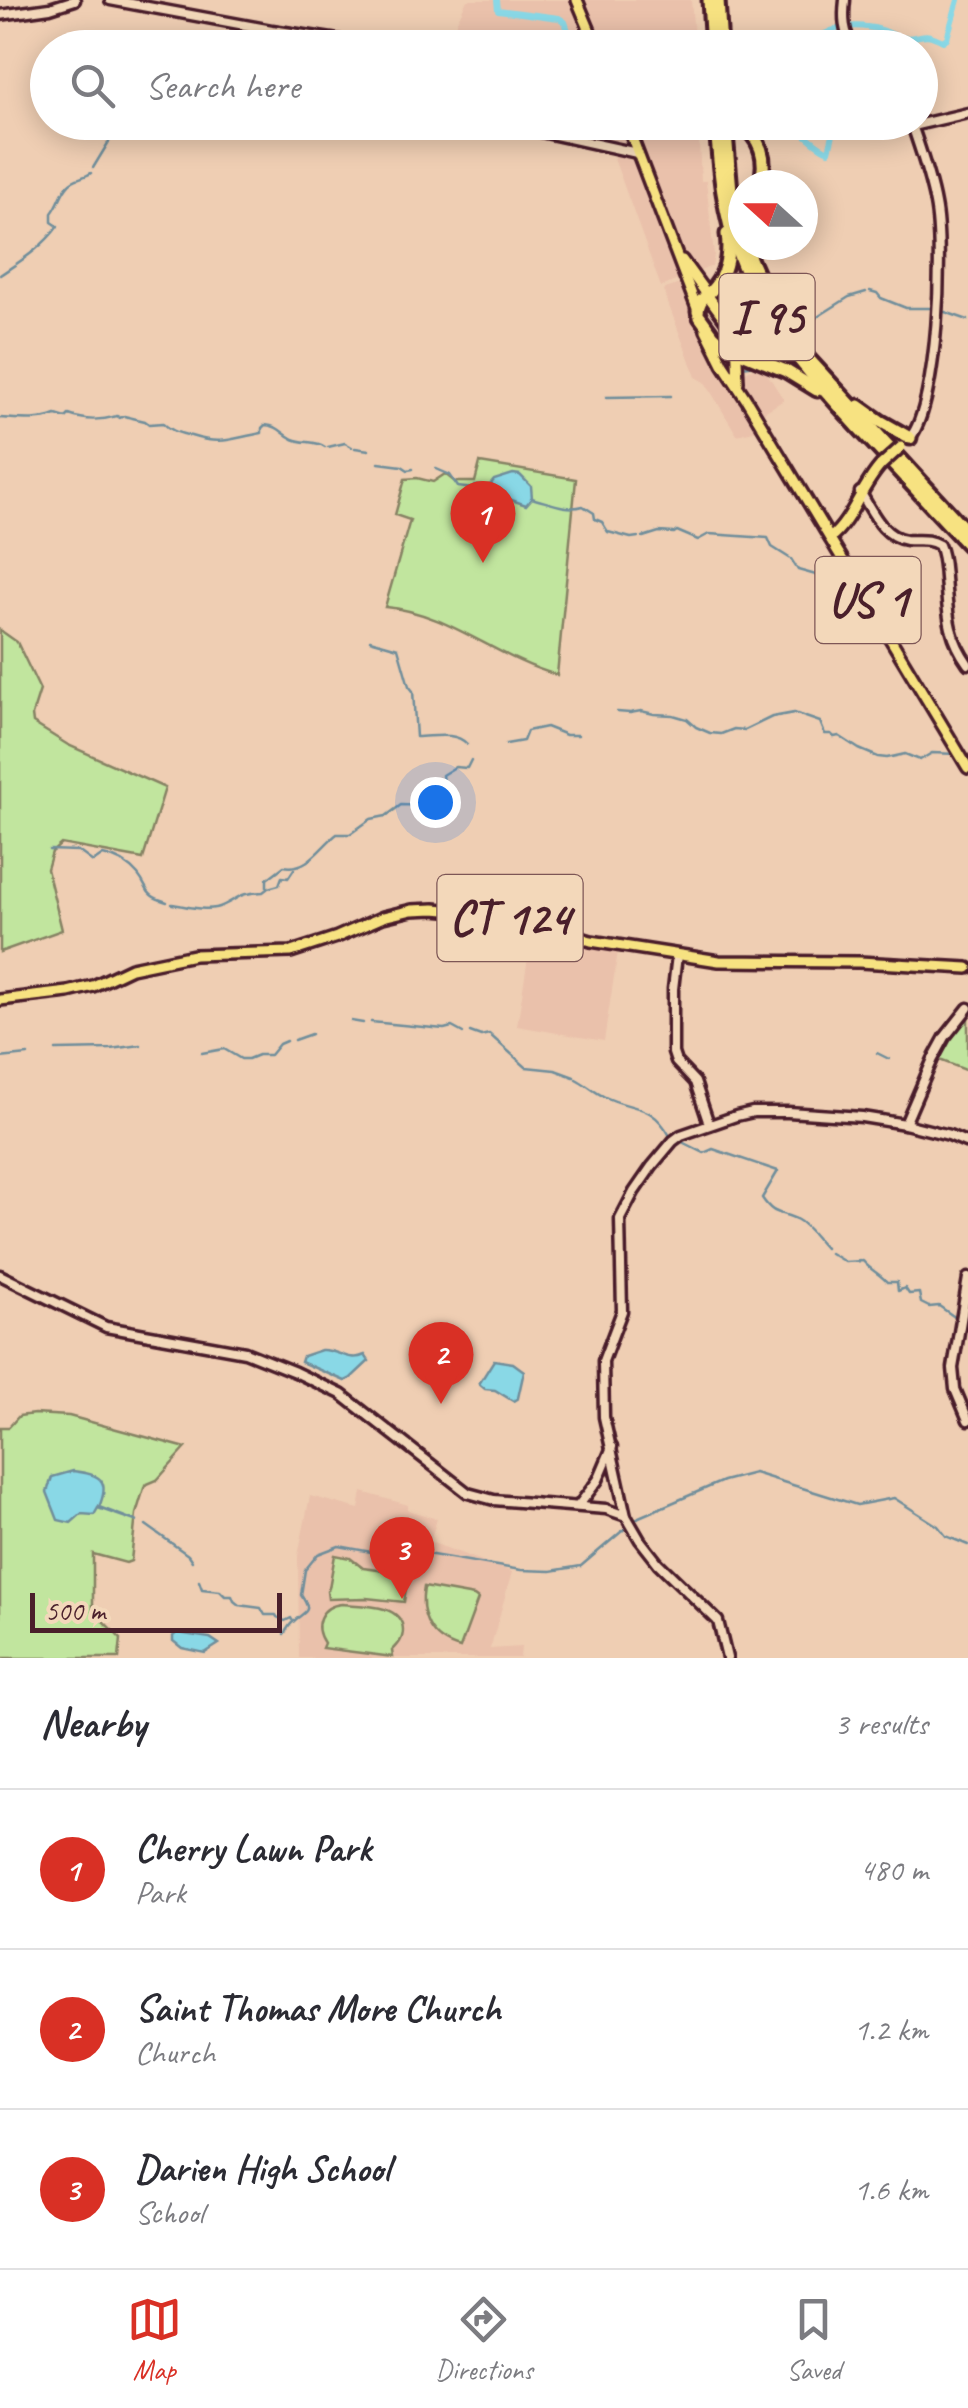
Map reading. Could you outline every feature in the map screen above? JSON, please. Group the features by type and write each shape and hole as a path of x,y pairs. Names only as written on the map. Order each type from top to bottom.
{"highway":[{"path":"710,0 711,30"},
{"path":"718,0 720,30"},
{"name":"I 95","path":"718,140 729,226 740,261 762,306 795,356 968,546"},
{"name":"I 95","path":"727,140 729,170"},
{"path":"756,140 762,150 763,170"},
{"path":"722,190 726,262 718,281 698,304 699,314 714,338 736,358 756,359 803,380 853,421"},
{"name":"I 95","path":"753,260 776,314 804,354 968,530"},
{"path":"804,354 906,442"}],"main road":[{"path":"0,15 50,8 74,0"},
{"path":"110,0 272,30"},
{"path":"577,0 590,30"},
{"path":"844,30 845,0"},
{"path":"938,119 968,113"},
{"path":"578,140 637,153"},
{"name":"US 1","path":"632,140 717,354 968,768"},
{"path":"830,538 845,524 860,492 918,427 924,408 940,288 936,206 917,140"},
{"name":"US 1","path":"668,232 683,261 732,328 740,390"},
{"path":"860,492 892,535 927,539 939,546 944,557 948,625 968,664"},
{"name":"CT 124","path":"0,1000 68,992 132,968 194,955 295,951 337,938 383,917 415,910 452,910 520,920 596,942 746,963 859,962 968,968"},
{"path":"677,955 674,1053 676,1062 695,1082 709,1124"},
{"path":"905,1124 932,1059 968,1008"},
{"path":"727,1658 718,1621 658,1563 626,1516 604,1417 603,1361 622,1310 620,1219 652,1166 681,1135 754,1112 862,1116 948,1135 968,1144"},
{"path":"0,1275 106,1327 245,1352 296,1372 341,1394 468,1493 494,1500 579,1505 626,1516"},
{"path":"968,1278 953,1368 955,1389 968,1420"},
{"path":"579,1505 598,1480 612,1447"}],"shaded area":[{"path":"467,0 691,0 694,30 457,30"},
{"path":"606,140 699,140 701,181 706,181 714,255 712,266 661,287"},
{"path":"685,282 731,379 754,368 766,372 784,400 756,417 762,429 737,435 705,382 696,377 663,290"},
{"path":"533,927 618,951 604,1041 517,1026"},
{"path":"362,1492 408,1505 408,1510 437,1519 430,1542 512,1572 490,1649 521,1647 520,1658 299,1658 298,1556 310,1496 359,1509"}],"green space":[{"path":"480,463 576,479 557,675 430,617 385,607 410,520 395,515 405,479 433,482 445,474 455,482 475,482"},
{"path":"0,630 17,642 40,690 33,723 68,745 165,788 143,859 61,844 52,852 47,869 62,930 0,952"},
{"path":"964,1017 968,1018 968,1071 937,1059"},
{"path":"19,1416 69,1416 186,1448 157,1480 145,1485 136,1514 131,1561 93,1554 93,1611 121,1639 119,1658 0,1658 0,1427 9,1427"},
{"path":"335,1555 350,1558 363,1568 408,1574 404,1602 328,1599"},
{"path":"424,1587 478,1599 460,1648 441,1639 429,1625 423,1608"},
{"path":"342,1604 379,1608 396,1615 403,1634 392,1651 393,1657 322,1648 320,1618 328,1608"}],"water":[{"path":"513,474 520,475 531,486 532,498 526,505 497,495 490,485"},
{"path":"321,1350 353,1357 365,1355 369,1361 345,1381 301,1362 303,1356"},
{"path":"494,1360 513,1363 524,1371 518,1398 513,1401 479,1384"},
{"path":"73,1471 96,1476 103,1484 99,1507 138,1522 98,1508 94,1515 81,1514 71,1523 58,1520 47,1492 52,1477"},
{"path":"177,1633 210,1638 219,1644 205,1653 182,1648 173,1641"}],"waterway":[{"path":"497,0 498,10 559,18 568,30"},
{"path":"938,39 947,38 958,0"},
{"path":"836,30 880,30"},
{"path":"93,168 110,140"},
{"path":"812,140 829,151 832,140"},
{"path":"0,275 52,234 58,226 52,222 52,213 64,191 71,182 91,173"},
{"path":"870,291 906,308 932,308"},
{"path":"811,321 849,297 866,292"},
{"path":"945,312 968,320"},
{"path":"798,325 805,326"},
{"path":"742,367 756,365"},
{"path":"606,397 671,396"},
{"path":"0,418 69,415 93,420 124,416 149,424 163,423 179,433 220,441 262,433 265,425 293,439 325,447"},
{"path":"328,447 345,443 352,447"},
{"path":"355,448 369,450"},
{"path":"379,463 413,469"},
{"path":"436,469 450,475 458,487 492,485"},
{"path":"531,498 564,507 583,506 594,513 608,532 638,537"},
{"path":"643,537 677,531 698,540 709,534 768,538 772,547 791,559 798,570 848,584"},
{"path":"370,640 398,648 413,691 416,737 450,736 467,744"},
{"path":"617,712 673,715 710,733 721,734 794,713 820,722 825,734 839,736 878,757 905,754 920,760 932,753 956,754"},
{"path":"506,744 523,741 527,731 546,727 578,735"},
{"path":"172,904 212,908 245,894 263,892 267,879 284,866 307,862 337,834 350,834 401,805 441,802 445,797 442,775 455,767 467,768 471,760"},
{"path":"49,850 78,851 93,862 103,855 118,860 134,871 150,894 167,902"},
{"path":"268,888 279,885 282,877 288,878 294,869"},
{"path":"351,1021 363,1023"},
{"path":"371,1022 452,1027 463,1033"},
{"path":"470,1032 489,1034 526,1067 574,1077"},
{"path":"294,1040 311,1034"},
{"path":"202,1053 224,1049 248,1059 270,1055 286,1041"},
{"path":"56,1050 141,1045"},
{"path":"877,1053 889,1059"},
{"path":"0,1058 28,1055"},
{"path":"576,1079 603,1096 648,1112 670,1136"},
{"path":"680,1141 704,1153 713,1149 778,1171 762,1198 774,1210 808,1228 825,1248"},
{"path":"830,1253 845,1262 863,1261 887,1282 897,1282 898,1291 905,1288 909,1294 919,1293 921,1303 939,1306 956,1318"},
{"path":"634,1521 723,1481 754,1473 857,1505 894,1498 938,1526 946,1536 968,1545"},
{"path":"146,1525 192,1561"},
{"path":"284,1634 306,1611 301,1595 305,1570 318,1554 339,1546 382,1554 409,1551 521,1570 551,1571 581,1566 628,1526"},
{"path":"199,1581 202,1589 232,1596 239,1605 261,1608 265,1615 292,1620"}],"place":[{"name":"Cherry Lawn Park","path":"483,563"},
{"name":"Saint Thomas More Church","path":"441,1404"},
{"name":"Darien High School","path":"402,1599"}]}
